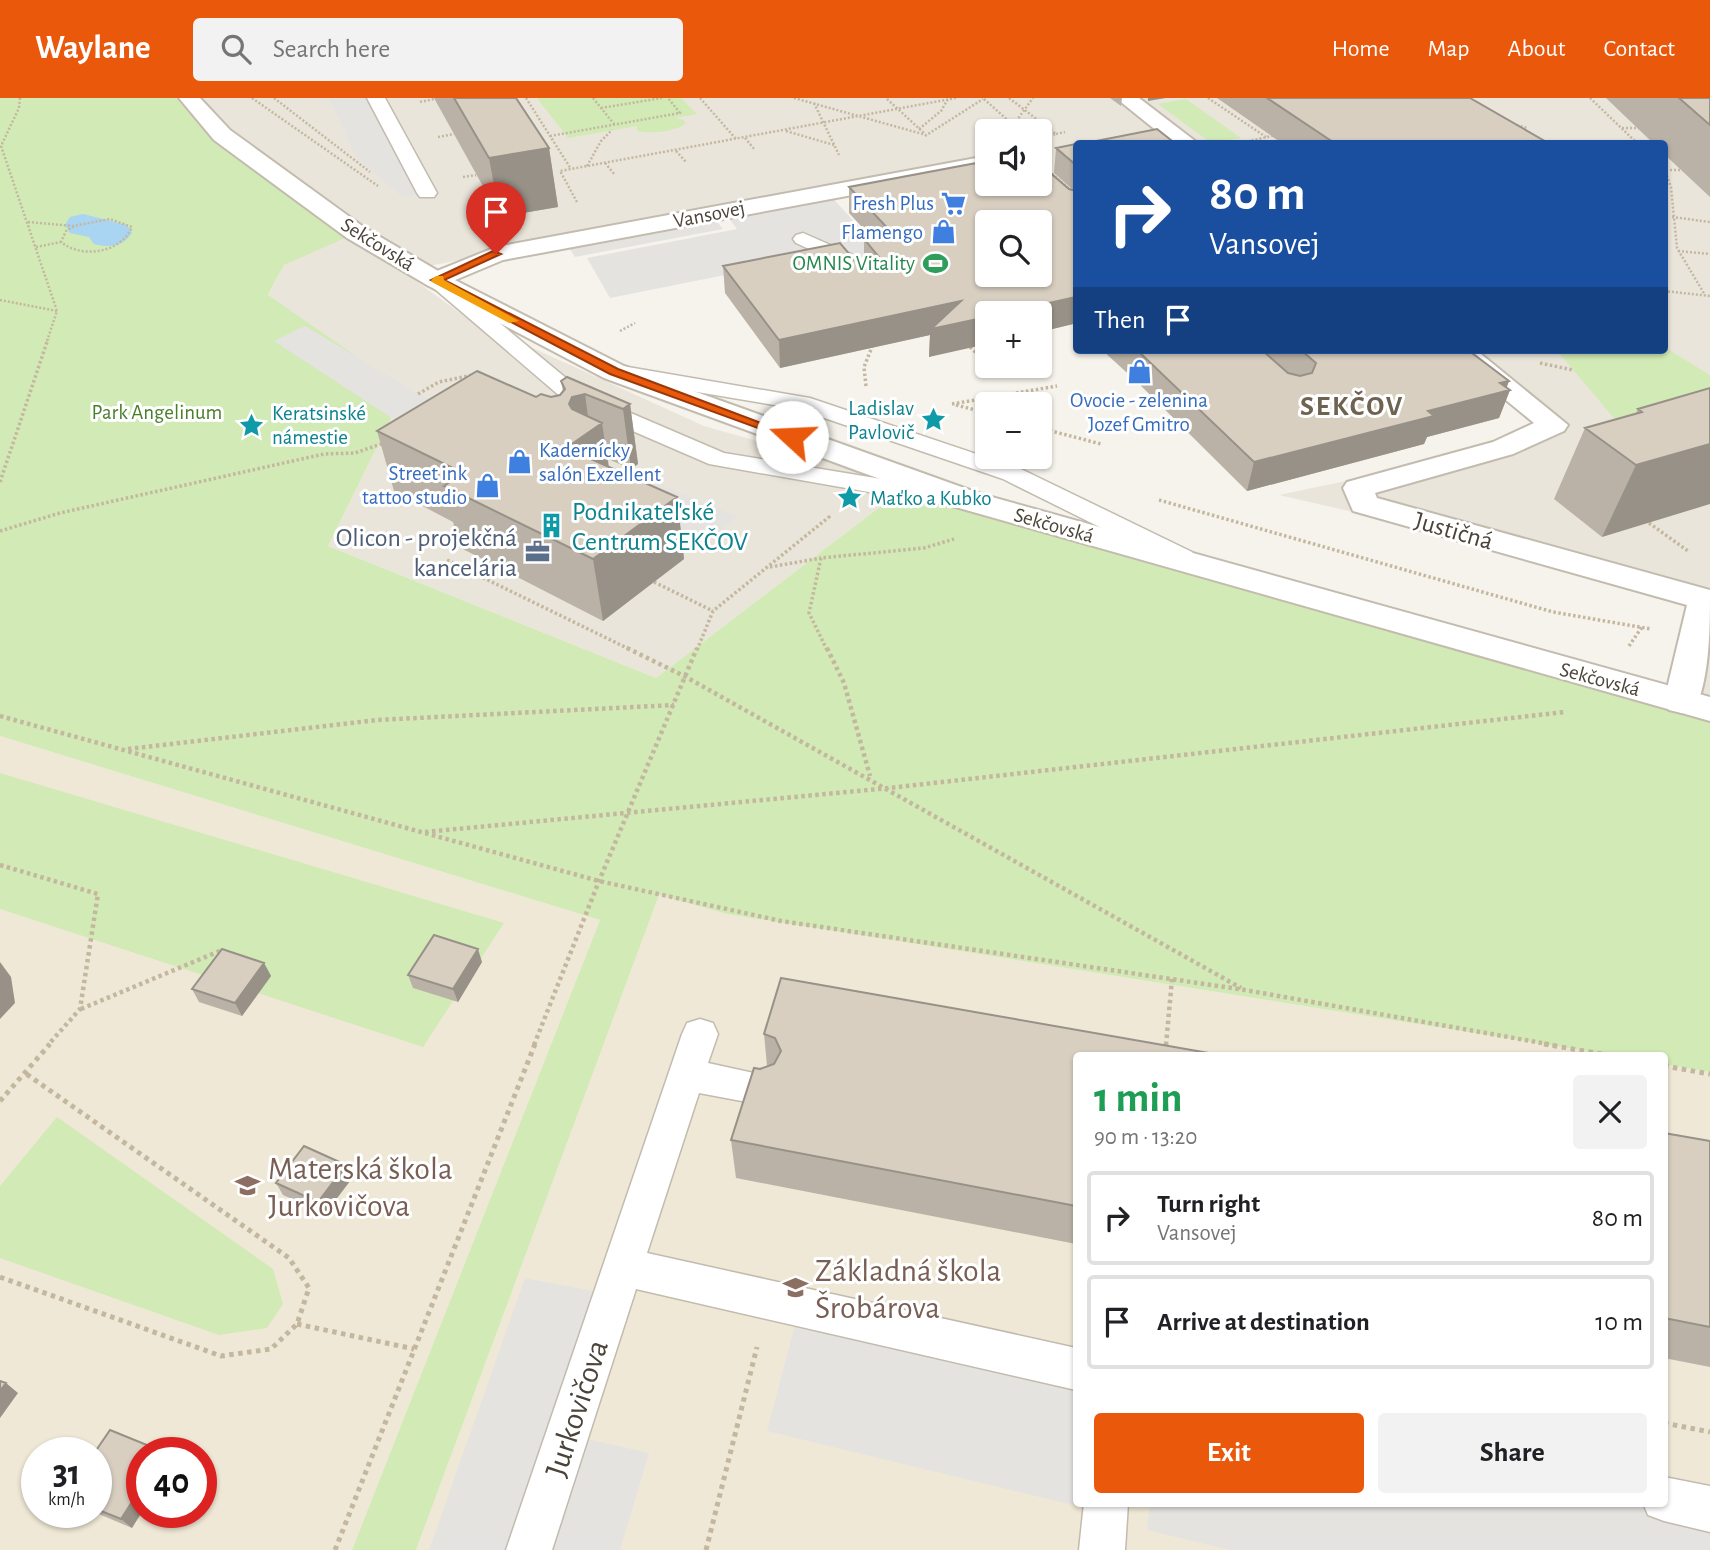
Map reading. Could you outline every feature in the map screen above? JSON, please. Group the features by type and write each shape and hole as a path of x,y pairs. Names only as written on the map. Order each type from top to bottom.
{"street":[{"name":"Sekčovská","path":"189,98 222,135 356,233 436,280 614,372 970,502 1696,705"},
{"path":"1126,98 1183,140"},
{"name":"Vansovej","path":"436,280 496,254 975,165"},
{"name":"Justičná","path":"1464,354 1553,425 1503,448 1358,488 1364,504 1708,600 1696,638 1696,705"}],"lane":[{"path":"376,98 427,193"},
{"path":"803,239 844,258 871,290"},
{"path":"436,280 576,398 718,459 970,502"},
{"path":"614,372 802,403 1012,474 1200,567"},
{"name":"Jurkovičova","path":"529,1550 700,1034"},
{"path":"686,1075 763,1089"},
{"path":"623,1267 1073,1368"},
{"path":"1668,1500 1710,1509"},
{"path":"1102,1550 1106,1507"}],"path":[{"path":"0,481 57,311 1,146 19,108 20,98"},
{"path":"252,98 383,190"},
{"path":"526,98 571,169"},
{"path":"593,98 614,124"},
{"path":"601,108 662,98"},
{"path":"550,136 680,113 668,98"},
{"path":"700,98 736,139"},
{"path":"796,98 926,135 887,99"},
{"path":"583,211 560,171 956,98"},
{"path":"982,98 1006,119"},
{"path":"1009,98 1056,134"},
{"path":"1017,119 1033,98"},
{"path":"1209,98 1266,137"},
{"path":"1590,98 1634,140"},
{"path":"919,129 941,111 948,99"},
{"path":"814,103 841,160"},
{"path":"1501,125 1511,123 1527,128 1527,131 1518,133"},
{"path":"1621,128 1646,129"},
{"path":"586,166 601,141 612,130"},
{"path":"781,130 834,145"},
{"path":"1052,135 1065,132"},
{"path":"1253,140 1280,135"},
{"path":"744,137 755,150"},
{"path":"676,150 686,162"},
{"path":"605,163 615,175"},
{"path":"1052,168 1056,167"},
{"path":"1668,169 1690,170"},
{"path":"1052,174 1073,192"},
{"path":"1668,177 1673,190 1672,217 1678,251 1707,295"},
{"path":"1672,217 1710,222"},
{"path":"27,222 75,226 109,219 120,220 132,227 128,237 101,249 70,249 61,242 36,247"},
{"path":"61,242 66,231 75,226"},
{"path":"1678,251 1710,254"},
{"path":"1668,291 1707,295"},
{"path":"0,300 57,311"},
{"path":"619,332 630,336"},
{"path":"867,388 864,367 874,345 872,332"},
{"path":"970,347 975,352"},
{"path":"418,394 439,382 474,375"},
{"path":"855,385 867,388 873,394"},
{"path":"1023,392 1058,386"},
{"path":"975,400 952,404 975,410"},
{"path":"1052,431 1101,444"},
{"path":"0,531 106,502 324,454 355,453 388,442"},
{"path":"1150,497 1553,612 1696,638"},
{"path":"767,568 821,558 924,548 1020,516"},
{"path":"335,1550 599,881 713,611 829,517"},
{"path":"1649,523 1690,553"},
{"path":"821,558 809,613 844,683 870,777"},
{"path":"447,560 686,677 870,777 1245,990"},
{"path":"654,582 713,611"},
{"path":"124,750 377,720 674,705"},
{"path":"421,833 889,789 1572,710"},
{"path":"0,716 599,881 781,921 1245,990 1590,1052"},
{"path":"0,865 98,894 80,1009"},
{"path":"0,1101 80,1009 222,950"},
{"path":"1165,1052 1172,979"},
{"path":"1668,1067 1710,1074"},
{"path":"0,1277 221,1356 271,1349 297,1324 309,1288 289,1258 25,1073"},
{"path":"706,1550 769,1300"},
{"path":"297,1324 414,1349"},
{"path":"1668,1424 1710,1432"}],"shaded area":[{"path":"176,98 1710,98 1710,704 1685,697 1694,590 1279,495 1503,448 1553,425 1464,354 1668,354 1668,140 1073,140 1073,197 1052,179 1052,119 975,119 975,162 402,271 467,318 704,426 910,484 656,678 328,546 405,390 268,296 284,265 346,233 210,136"},
{"path":"329,98 376,98 427,193 402,197 356,157"},
{"path":"827,192 883,253 832,263 801,260 610,298 587,258 737,229 724,212"},
{"path":"711,214 723,229 575,257 565,242"},
{"path":"305,326 439,406 404,426 274,341"},
{"path":"627,472 738,516 694,554 581,507"},
{"name":"Materská škola Jurkovičova","path":"0,736 600,920 352,1550 0,1550"},
{"name":"Základná škola Šrobárova","path":"659,895 727,914 1593,1052 1073,1052 1073,1507 1668,1507 1668,1065 1710,1072 1710,1550 416,1550"},
{"path":"525,1278 613,1295 569,1435 649,1453 620,1550 429,1550"},
{"path":"800,1306 1073,1368 1073,1505 767,1431"},
{"path":"1668,1504 1710,1509 1710,1550 1230,1550 1147,1530 1150,1507 1668,1507"}],"green space":[{"name":"Park Angelinum","path":"0,98 176,98 210,136 356,233 284,265 268,295 405,390 328,546 656,678 910,484 1710,704 1710,1072 1668,1065 1668,1052 1593,1052 727,914 659,895 416,1550 352,1550 600,920 0,736"},
{"path":"537,98 681,98 697,114 675,118 684,120 685,124 668,131 642,132 637,131 637,126 568,138"},
{"path":"1186,99 1241,138 1207,140 1158,104"},
{"path":"1668,349 1710,375 1710,410 1624,430 1560,354 1668,354"},
{"path":"0,773 504,923 423,1047 0,909"},
{"path":"57,1117 273,1269 283,1304 267,1328 219,1335 0,1258 0,1186"}],"building":[{"path":"454,98 516,98 549,148 489,158"},
{"path":"1267,98 1470,98 1543,140 1330,140"},
{"path":"1679,98 1710,98 1710,125"},
{"path":"1157,129 1171,140 1101,140"},
{"path":"1073,145 1073,162 1056,148"},
{"path":"975,163 975,196 1052,196 1052,174 1073,190 1073,298 1052,302 975,301 975,320 931,329 961,301 779,340 723,266 840,243 862,269 878,270 883,262 864,239 892,233 849,187"},
{"path":"1141,354 1267,354 1288,373 1300,376 1312,373 1316,363 1306,354 1473,354 1509,381 1500,383 1510,390 1428,411 1434,416 1254,462"},
{"path":"477,371 536,397 541,394 551,397 560,395 565,389 561,381 567,377 630,404 623,409 585,394 572,397 569,404 572,409 602,423 566,448 677,497 593,559 444,486 463,473 377,431"},
{"path":"1710,388 1710,444 1636,465 1585,428 1642,412 1638,409"},
{"path":"434,935 478,949 453,989 408,975"},
{"path":"222,949 264,963 235,1003 192,989"},
{"path":"781,978 1203,1052 1073,1052 1073,1205 731,1140 754,1068 760,1069 774,1064 781,1051 775,1038 764,1034"},
{"path":"1668,1134 1710,1141 1710,1327 1668,1319"},
{"path":"304,1146 346,1165 318,1202 276,1183"},
{"path":"110,1430 127,1437 126,1511 121,1519 112,1515 112,1437 105,1437"}],"waterway":[{"path":"83,225 114,233 107,236"}],"slow traffic":[{"path":"440,278 436,280 513,321"}],"place":[{"name":"Fresh Plus","path":"954,203"},
{"name":"Flamengo","path":"943,232"},
{"name":"OMNIS Vitality","path":"935,263"},
{"name":"Ovocie - zelenina Jozef Gmitro","path":"1139,371"},
{"name":"Ladislav Pavlovič","path":"934,420"},
{"name":"Keratsinské námestie","path":"252,425"},
{"name":"Kadernícky salón Exzellent","path":"519,462"},
{"name":"Street ink tattoo studio","path":"487,485"},
{"name":"Maťko a Kubko","path":"850,498"},
{"name":"Podnikateľské Centrum SEKČOV","path":"552,526"},
{"name":"Olicon - projekčná kancelária","path":"537,552"},
{"name":"Materská škola Jurkovičova","path":"248,1186"},
{"name":"Základná škola Šrobárova","path":"795,1288"}],"district":[{"name":"SEKČOV","path":"1352,405"}],"route":[{"path":"496,254 436,280 614,372 792,437"}]}
